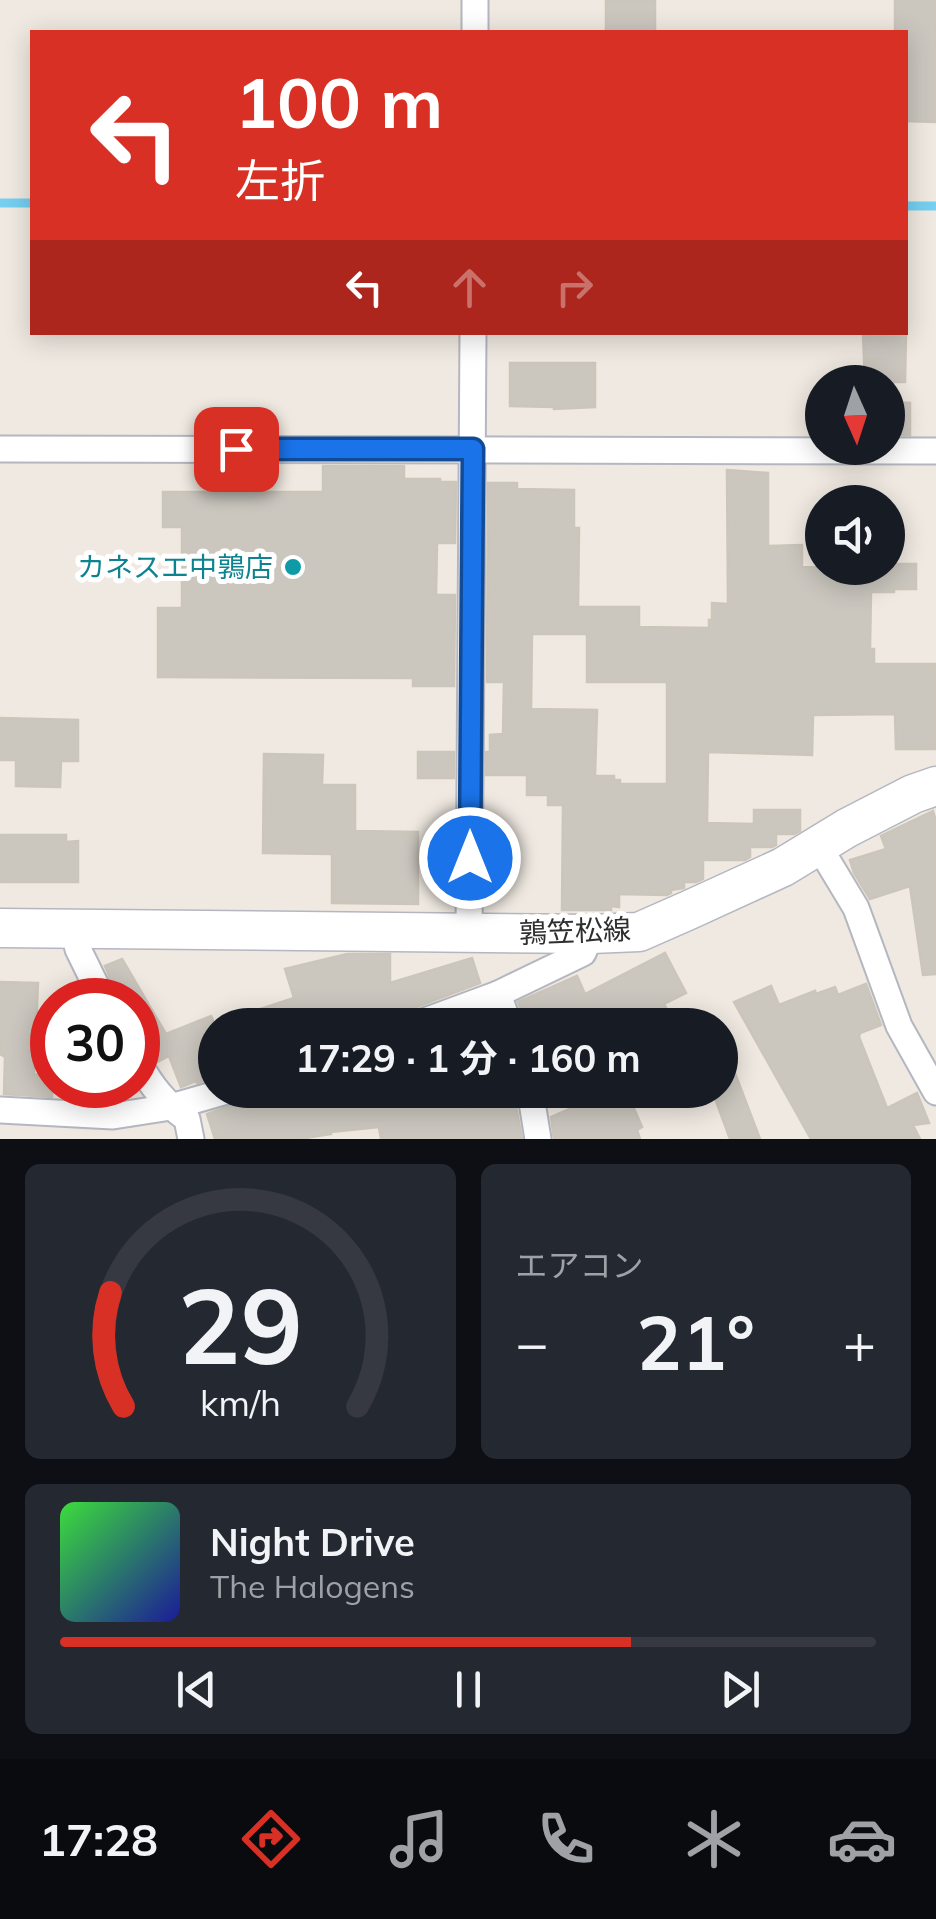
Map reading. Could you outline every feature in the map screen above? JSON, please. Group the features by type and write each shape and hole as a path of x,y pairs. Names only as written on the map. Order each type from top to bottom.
{"main road":[{"name":"鶉笠松線","path":"0,928 639,932 783,867 912,794 936,786"}],"street":[{"path":"475,0 475,30"},
{"path":"469,932 473,335"},
{"path":"0,449 936,451"},
{"path":"818,846 856,908 899,1026 936,1092"},
{"path":"73,929 92,978"},
{"path":"460,1008 582,953 590,934"},
{"path":"498,994 503,1008"},
{"path":"160,1096 187,1119 191,1139"},
{"path":"0,1110 113,1116 198,1099"},
{"path":"533,1108 538,1139"}],"building":[{"path":"606,0 655,1 655,30 606,30"},
{"path":"895,0 936,0 936,122 908,121 908,30 895,30"},
{"path":"863,335 906,335 905,382 905,365 864,365"},
{"path":"510,363 595,363 595,407 510,406"},
{"path":"905,403 910,403 910,435 905,435"},
{"name":"カネスエ中鶉店","path":"323,466 404,466 404,479 456,482 455,543 437,543 436,595 455,595 454,686 413,686 413,678 158,677 158,608 182,608 182,527 163,527 163,492 323,492"},
{"path":"727,470 768,473 768,546 802,545 805,585 905,585 905,564 916,564 916,589 871,592 870,649 874,649 874,664 936,664 936,749 896,749 895,714 813,715 812,755 708,752 707,823 754,824 754,810 800,810 800,831 776,834 776,845 772,847 750,847 750,857 745,860 703,860 703,879 684,882 684,888 671,890 667,895 619,894 619,907 611,906 611,910 562,910 563,805 548,805 548,795 527,795 527,775 486,775 490,735 503,734 504,682 487,682 488,483 517,483 517,489 574,490 574,528 579,528 578,607 639,607 639,627 709,628 712,603 728,604","holes":["532,634 587,634 587,682 667,682 667,784 620,784 614,776 595,776 597,710 531,709"]},
{"path":"0,718 78,720 78,761 61,761 60,787 16,786 16,760 0,760"},
{"path":"418,752 454,752 454,778 418,778"},
{"path":"264,754 323,755 322,785 355,785 355,831 418,832 418,904 332,903 332,854 263,853"},
{"path":"933,811 936,974 923,975 910,886 870,899 850,860 886,849 881,836"},
{"path":"0,835 66,835 66,842 78,841 78,882 0,882"},
{"path":"665,953 686,993 664,1004 666,1008 520,1008 518,1002 577,976 585,994"},
{"path":"347,954 390,954 390,983 472,958 480,983 413,1008 263,1008 294,998 285,969"},
{"path":"122,959 133,978 110,978 105,966"},
{"path":"0,982 30,983 30,1096 4,1094 5,1057 0,1054"},
{"path":"866,984 881,1025 860,1033 859,1037 887,1108 917,1093 929,1123 913,1125 920,1139 811,1139 734,1002 771,986 779,1005 835,987 838,995"},
{"path":"198,1021 198,1083 181,1087 169,1056 160,1060 160,1024 166,1034"},
{"path":"738,1081 760,1139 730,1139 719,1108 738,1108"},
{"path":"224,1108 516,1108 522,1139 381,1139 379,1127 299,1139 215,1139 207,1114"},
{"path":"572,1108 634,1108 642,1127 637,1130 640,1139 554,1139 551,1117"}],"waterway":[{"path":"0,203 30,203"},
{"path":"908,206 936,206"}],"place":[{"name":"カネスエ中鶉店","path":"293,567"}],"route":[{"path":"236,449 473,449 470,858"}]}
